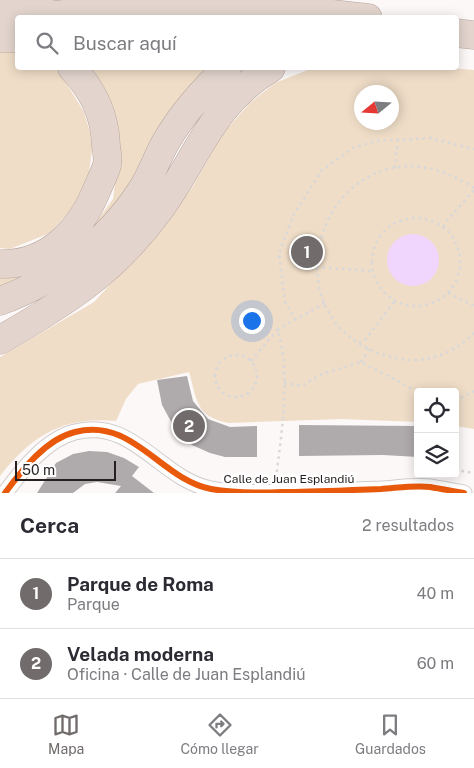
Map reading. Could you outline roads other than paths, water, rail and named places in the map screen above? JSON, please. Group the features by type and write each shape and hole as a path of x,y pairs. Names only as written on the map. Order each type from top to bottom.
{"highway":[{"path":"57,15 144,9 300,10 342,15"},
{"path":"0,11 34,15"},
{"path":"0,22 15,20"},
{"path":"459,33 474,35"},
{"path":"0,38 15,38"},
{"path":"0,264 17,264 59,246 89,211 107,165 106,137 100,108 86,83 74,70"},
{"path":"0,301 52,278 86,253 114,226 142,191 167,140 199,94 225,70"},
{"path":"0,340 74,295 105,272 130,247 161,208 194,152 229,100 256,76 267,70"}],"street":[{"name":"Calle de Juan Esplandiú","path":"5,493 23,469 61,438 76,432 101,430 121,434 152,454 174,473 209,489 236,492 275,492 428,487 464,493"}],"place":[{"name":"Parque de Roma","path":"307,252"},
{"name":"Velada moderna","path":"189,426"}]}
